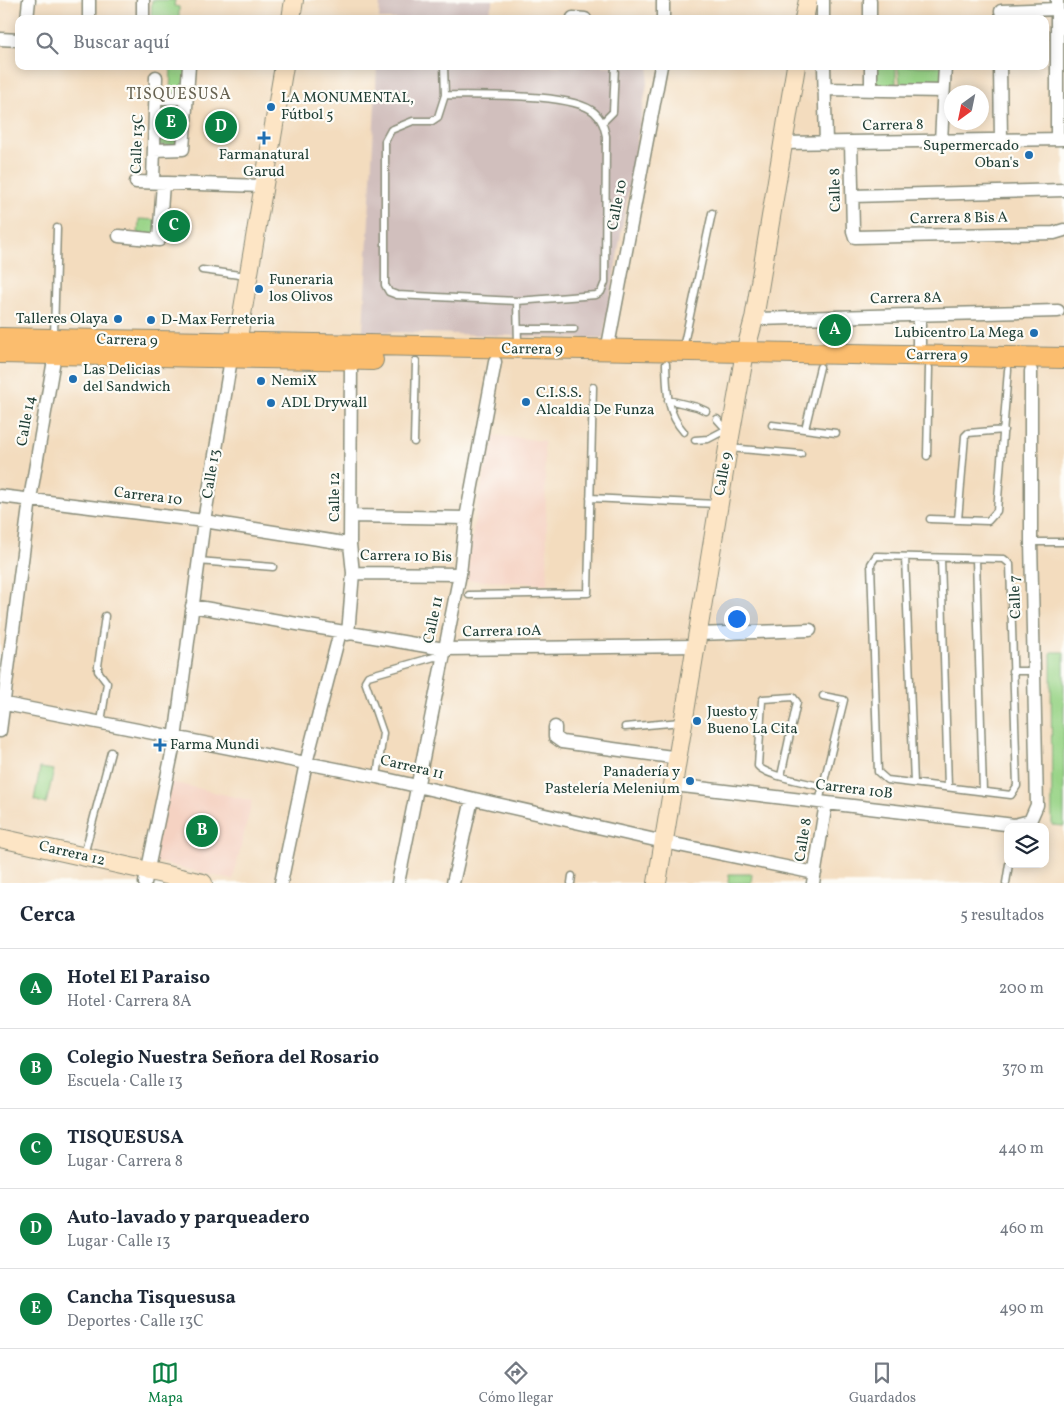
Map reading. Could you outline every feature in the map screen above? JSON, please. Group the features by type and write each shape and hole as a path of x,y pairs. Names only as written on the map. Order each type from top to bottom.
{"main road":[{"path":"292,15 294,0"},
{"path":"805,15 808,0"},
{"name":"Calle 13","path":"234,352 283,70"},
{"name":"Calle 9","path":"657,883 679,758 728,448 725,425 754,319 795,70"},
{"name":"Carrera 9","path":"0,338 54,346 234,352 351,360 666,364 744,359 924,362 1008,370 1064,371"},
{"name":"Carrera 9","path":"0,353 54,346"},
{"name":"Carrera 9","path":"234,352 518,349 682,352 820,367 1064,358"},
{"name":"Carrera 12","path":"0,838 83,856 146,877 203,883"}],"street":[{"path":"27,15 29,0"},
{"path":"89,15 90,0"},
{"path":"144,0 144,15"},
{"path":"663,0 663,15"},
{"path":"823,0 823,15"},
{"path":"870,0 870,15"},
{"path":"1001,10 1057,5 1061,51 1060,139"},
{"path":"0,39 15,40"},
{"path":"154,150 183,149 189,70"},
{"name":"Calle 10","path":"607,351 660,70"},
{"path":"824,70 826,143"},
{"path":"871,70 871,90"},
{"path":"941,141 944,70"},
{"path":"1000,70 1001,140"},
{"name":"Calle 13C","path":"119,236 159,240 158,183 154,150 156,78"},
{"path":"824,89 943,91"},
{"path":"156,98 187,98"},
{"name":"Carrera 8","path":"782,143 1060,139"},
{"name":"Calle 8","path":"851,142 856,236"},
{"path":"136,182 264,186"},
{"path":"853,196 1064,190"},
{"name":"Carrera 8 Bis A","path":"856,236 1064,231"},
{"name":"Carrera 8A","path":"754,319 1058,311"},
{"path":"919,315 924,362"},
{"name":"Calle 14","path":"0,731 30,499 54,346"},
{"name":"Calle 13","path":"146,877 175,738 204,521 234,352"},
{"name":"Calle 12","path":"281,883 306,763 344,633 352,573 350,544 351,360"},
{"name":"Calle 11","path":"398,883 416,785 460,574 466,518 495,362"},
{"name":"Calle 7","path":"1030,821 1037,805 1031,542 1031,370"},
{"name":"Carrera 10","path":"0,496 204,521 350,544"},
{"path":"351,516 466,518"},
{"name":"Carrera 10 Bis","path":"352,573 460,574"},
{"name":"Carrera 10A","path":"192,606 344,633 443,654 697,640 810,630"},
{"name":"Carrera 11","path":"3,703 416,785 814,878"},
{"path":"555,727 556,737 562,742 679,758"},
{"name":"Carrera 10B","path":"674,785 1004,825"},
{"path":"453,883 472,799"},
{"name":"Calle 8","path":"814,878 823,802"},
{"name":"Carrera 10B","path":"1023,823 1030,821"}],"lane":[{"path":"444,70 445,95 438,117 432,121 414,121 391,130 385,141 385,286 389,292 397,295 517,301 596,295 601,292 605,282 606,136 603,122 593,112 576,104 538,98 445,95"},
{"path":"603,122 613,112 615,70"},
{"path":"682,352 712,212"},
{"path":"54,346 57,228"},
{"path":"202,270 248,276"},
{"path":"517,301 518,349"},
{"path":"518,329 574,329"},
{"path":"414,442 416,361"},
{"path":"924,362 927,456"},
{"path":"666,364 668,400 673,418 684,432"},
{"path":"805,429 820,367"},
{"path":"930,519 988,522 997,511 1008,370"},
{"path":"470,595 588,592 593,387"},
{"path":"668,400 706,411"},
{"path":"695,440 708,439 725,425"},
{"path":"772,426 836,433"},
{"path":"958,520 965,436 968,433 1004,430"},
{"path":"728,448 801,454"},
{"path":"590,498 718,504"},
{"path":"1031,542 1064,542"},
{"path":"876,556 905,557 1004,560 1010,564 1017,786 1011,795 887,780 878,772 871,564 876,556"},
{"path":"905,557 914,783"},
{"path":"941,558 948,787"},
{"path":"976,559 983,792"},
{"path":"198,561 273,567"},
{"path":"100,722 107,683 98,671 105,616"},
{"path":"378,777 384,733 365,682 368,676 443,654"},
{"path":"1012,671 1035,671"},
{"path":"823,696 844,700 823,787 823,802"},
{"path":"781,776 797,702 793,697 763,699 761,704 758,766 761,771 823,787"},
{"path":"625,727 684,722"},
{"path":"83,856 111,752"},
{"path":"1006,883 1008,868"}],"shaded area":[{"path":"380,0 493,0 489,14 498,15 379,15"},
{"path":"377,70 649,70 603,339 363,331"},
{"path":"492,435 544,441 548,584 463,580"},
{"path":"171,782 252,801 233,880 153,861"}],"green space":[{"path":"152,0 175,0 174,6 179,7 179,15 151,15"},
{"path":"171,70 195,70 192,96 170,95"},
{"path":"871,70 896,70 896,90 871,90"},
{"path":"898,70 945,70 943,91 901,90"},
{"path":"159,101 184,101 182,146 157,145"},
{"path":"139,219 156,220 156,236 138,235"},
{"path":"1051,652 1064,652 1064,826 1052,825"},
{"path":"40,768 54,770 46,804 34,800"},
{"path":"729,874 752,874 751,883 728,883"}],"place":[{"name":"LA MONUMENTAL, Fútbol 5","path":"271,107"},
{"name":"Cancha Tisquesusa","path":"171,123"},
{"name":"Auto-lavado y parqueadero","path":"221,127"},
{"name":"Farmanatural Garud","path":"264,138"},
{"name":"Supermercado Oban's","path":"1029,155"},
{"name":"TISQUESUSA","path":"174,226"},
{"name":"Funeraria los Olivos","path":"259,289"},
{"name":"Talleres Olaya","path":"118,319"},
{"name":"D-Max Ferreteria","path":"151,320"},
{"name":"Hotel El Paraiso","path":"835,330"},
{"name":"Lubicentro La Mega","path":"1034,333"},
{"name":"Las Delicias del Sandwich","path":"73,379"},
{"name":"NemiX","path":"261,381"},
{"name":"C.I.S.S. Alcaldia De Funza","path":"526,402"},
{"name":"ADL Drywall","path":"271,403"},
{"name":"Juesto y Bueno La Cita","path":"697,721"},
{"name":"Farma Mundi","path":"160,745"},
{"name":"Panadería y Pastelería Melenium","path":"690,781"},
{"name":"Colegio Nuestra Señora del Rosario","path":"202,831"}],"district":[{"name":"TISQUESUSA","path":"179,95"}]}
